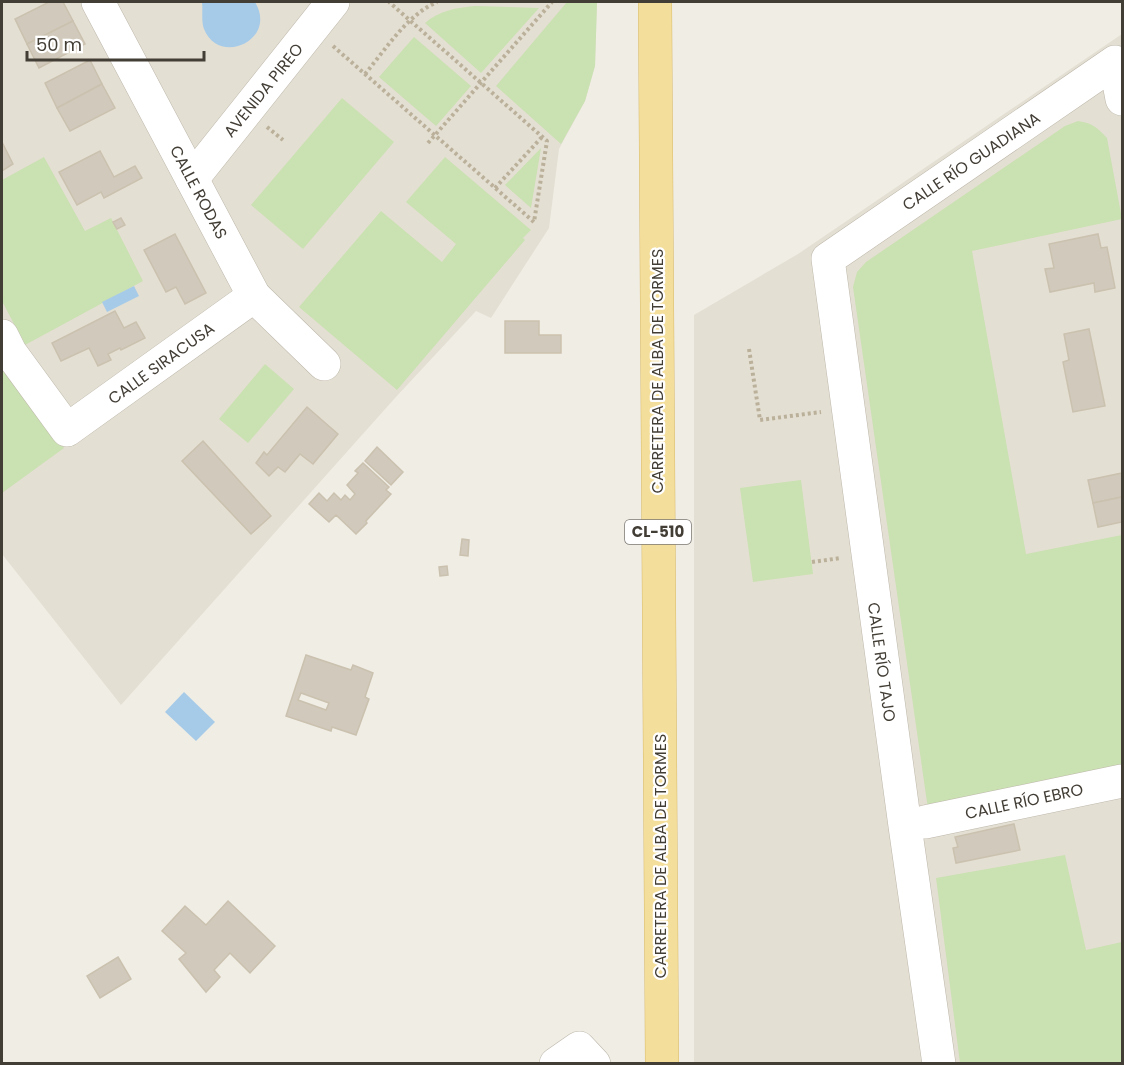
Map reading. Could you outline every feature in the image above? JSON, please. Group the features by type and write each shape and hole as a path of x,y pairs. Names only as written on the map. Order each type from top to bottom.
{"main road":[{"name":"CARRETERA DE ALBA DE TORMES","path":"655,2 662,1064"}],"street":[{"name":"CALLE RODAS","path":"98,2 254,296 324,364"},
{"name":"AVENIDA PIREO","path":"192,179 323,10"},
{"name":"CALLE RÍO GUADIANA","path":"828,259 1115,62 1122,99"},
{"name":"CALLE RÍO TAJO","path":"828,259 939,1064"},
{"name":"CALLE SIRACUSA","path":"2,336 10,352 67,430 254,296"},
{"name":"CALLE RÍO EBRO","path":"925,822 1122,781"},
{"path":"556,1064 579,1048 594,1064"}],"path":[{"path":"323,10 365,74 534,222 547,141 389,2"},
{"path":"365,74 425,7 437,2"},
{"path":"428,143 552,2"},
{"path":"495,188 542,136"},
{"path":"749,348 760,420 831,410"},
{"path":"812,562 851,556"}],"shaded area":[{"path":"2,2 597,2 595,66 585,101 559,149 549,228 491,318 476,311 395,398 121,705 2,554"},
{"path":"1122,34 1122,1063 694,1063 694,315 798,254"}],"green space":[{"path":"567,2 597,2 595,66 585,101 561,144 496,86"},
{"path":"475,6 539,8 481,73 425,23 442,12"},
{"path":"414,37 471,86 436,126 379,77"},
{"path":"342,98 394,142 303,249 251,205"},
{"path":"1078,121 1101,131 1107,138 1122,219 972,251 1026,554 1122,535 1122,766 928,809 853,287 857,272 866,262 1065,126"},
{"path":"541,148 531,208 505,185"},
{"path":"44,157 85,231 111,218 143,281 25,345 2,301 2,180"},
{"path":"445,157 531,230 523,238 525,240 397,390 299,307 381,211 442,262 456,244 406,202"},
{"path":"2,364 64,448 2,493"},
{"path":"265,364 294,389 248,443 219,419"},
{"path":"801,480 813,574 753,582 740,488"},
{"path":"1065,855 1086,950 1122,942 1122,1063 960,1063 936,878"}],"water":[{"path":"202,2 255,2 260,16 259,28 244,44 233,47 222,46 211,40 204,29"},
{"path":"134,286 139,296 107,312 102,302"},
{"path":"184,692 215,722 196,741 165,712"}],"building":[{"path":"49,2 63,2 73,21 27,44 15,19"},
{"path":"73,21 85,44 39,68 27,44"},
{"path":"90,60 102,84 57,108 45,83"},
{"path":"102,84 115,108 70,131 57,108"},
{"path":"2,142 13,164 2,171"},
{"path":"100,151 114,177 135,166 142,178 104,198 101,192 77,205 59,172"},
{"path":"121,218 125,225 117,229 113,222"},
{"path":"175,234 206,293 185,304 176,287 166,292 144,250"},
{"path":"1098,234 1101,248 1107,247 1115,288 1095,292 1094,283 1050,292 1045,269 1054,268 1049,244"},
{"path":"115,311 124,328 136,322 145,338 108,354 111,360 98,366 89,348 61,361 52,343"},
{"path":"505,321 539,321 539,335 561,335 561,353 505,353"},
{"path":"1089,329 1105,406 1073,412 1063,362 1069,360 1064,334"},
{"path":"307,407 338,434 313,464 300,454 285,472 278,467 269,476 256,463 264,452 267,455"},
{"path":"203,441 271,516 251,534 182,461"},
{"path":"377,447 403,472 391,485 365,461"},
{"path":"363,463 389,487 386,490 391,494 356,534 336,515 329,522 309,504 319,493 327,501 334,493 341,500 345,495 350,500 355,494 347,485 358,473 355,471"},
{"path":"1122,473 1122,497 1093,503 1088,480"},
{"path":"1122,497 1122,522 1098,527 1093,503"},
{"path":"462,539 469,540 468,556 460,555"},
{"path":"447,566 448,575 440,576 439,567"},
{"path":"306,655 351,670 353,665 373,673 365,697 369,699 356,735 332,727 331,731 286,716","holes":["301,693 329,703 326,710 298,700"]},
{"path":"1014,824 1020,850 956,863 953,848 958,847 955,837"},
{"path":"228,901 275,946 250,973 230,953 214,970 220,977 206,992 179,959 186,953 162,931 185,906 206,925"},
{"path":"118,957 131,979 100,998 87,976"}]}
